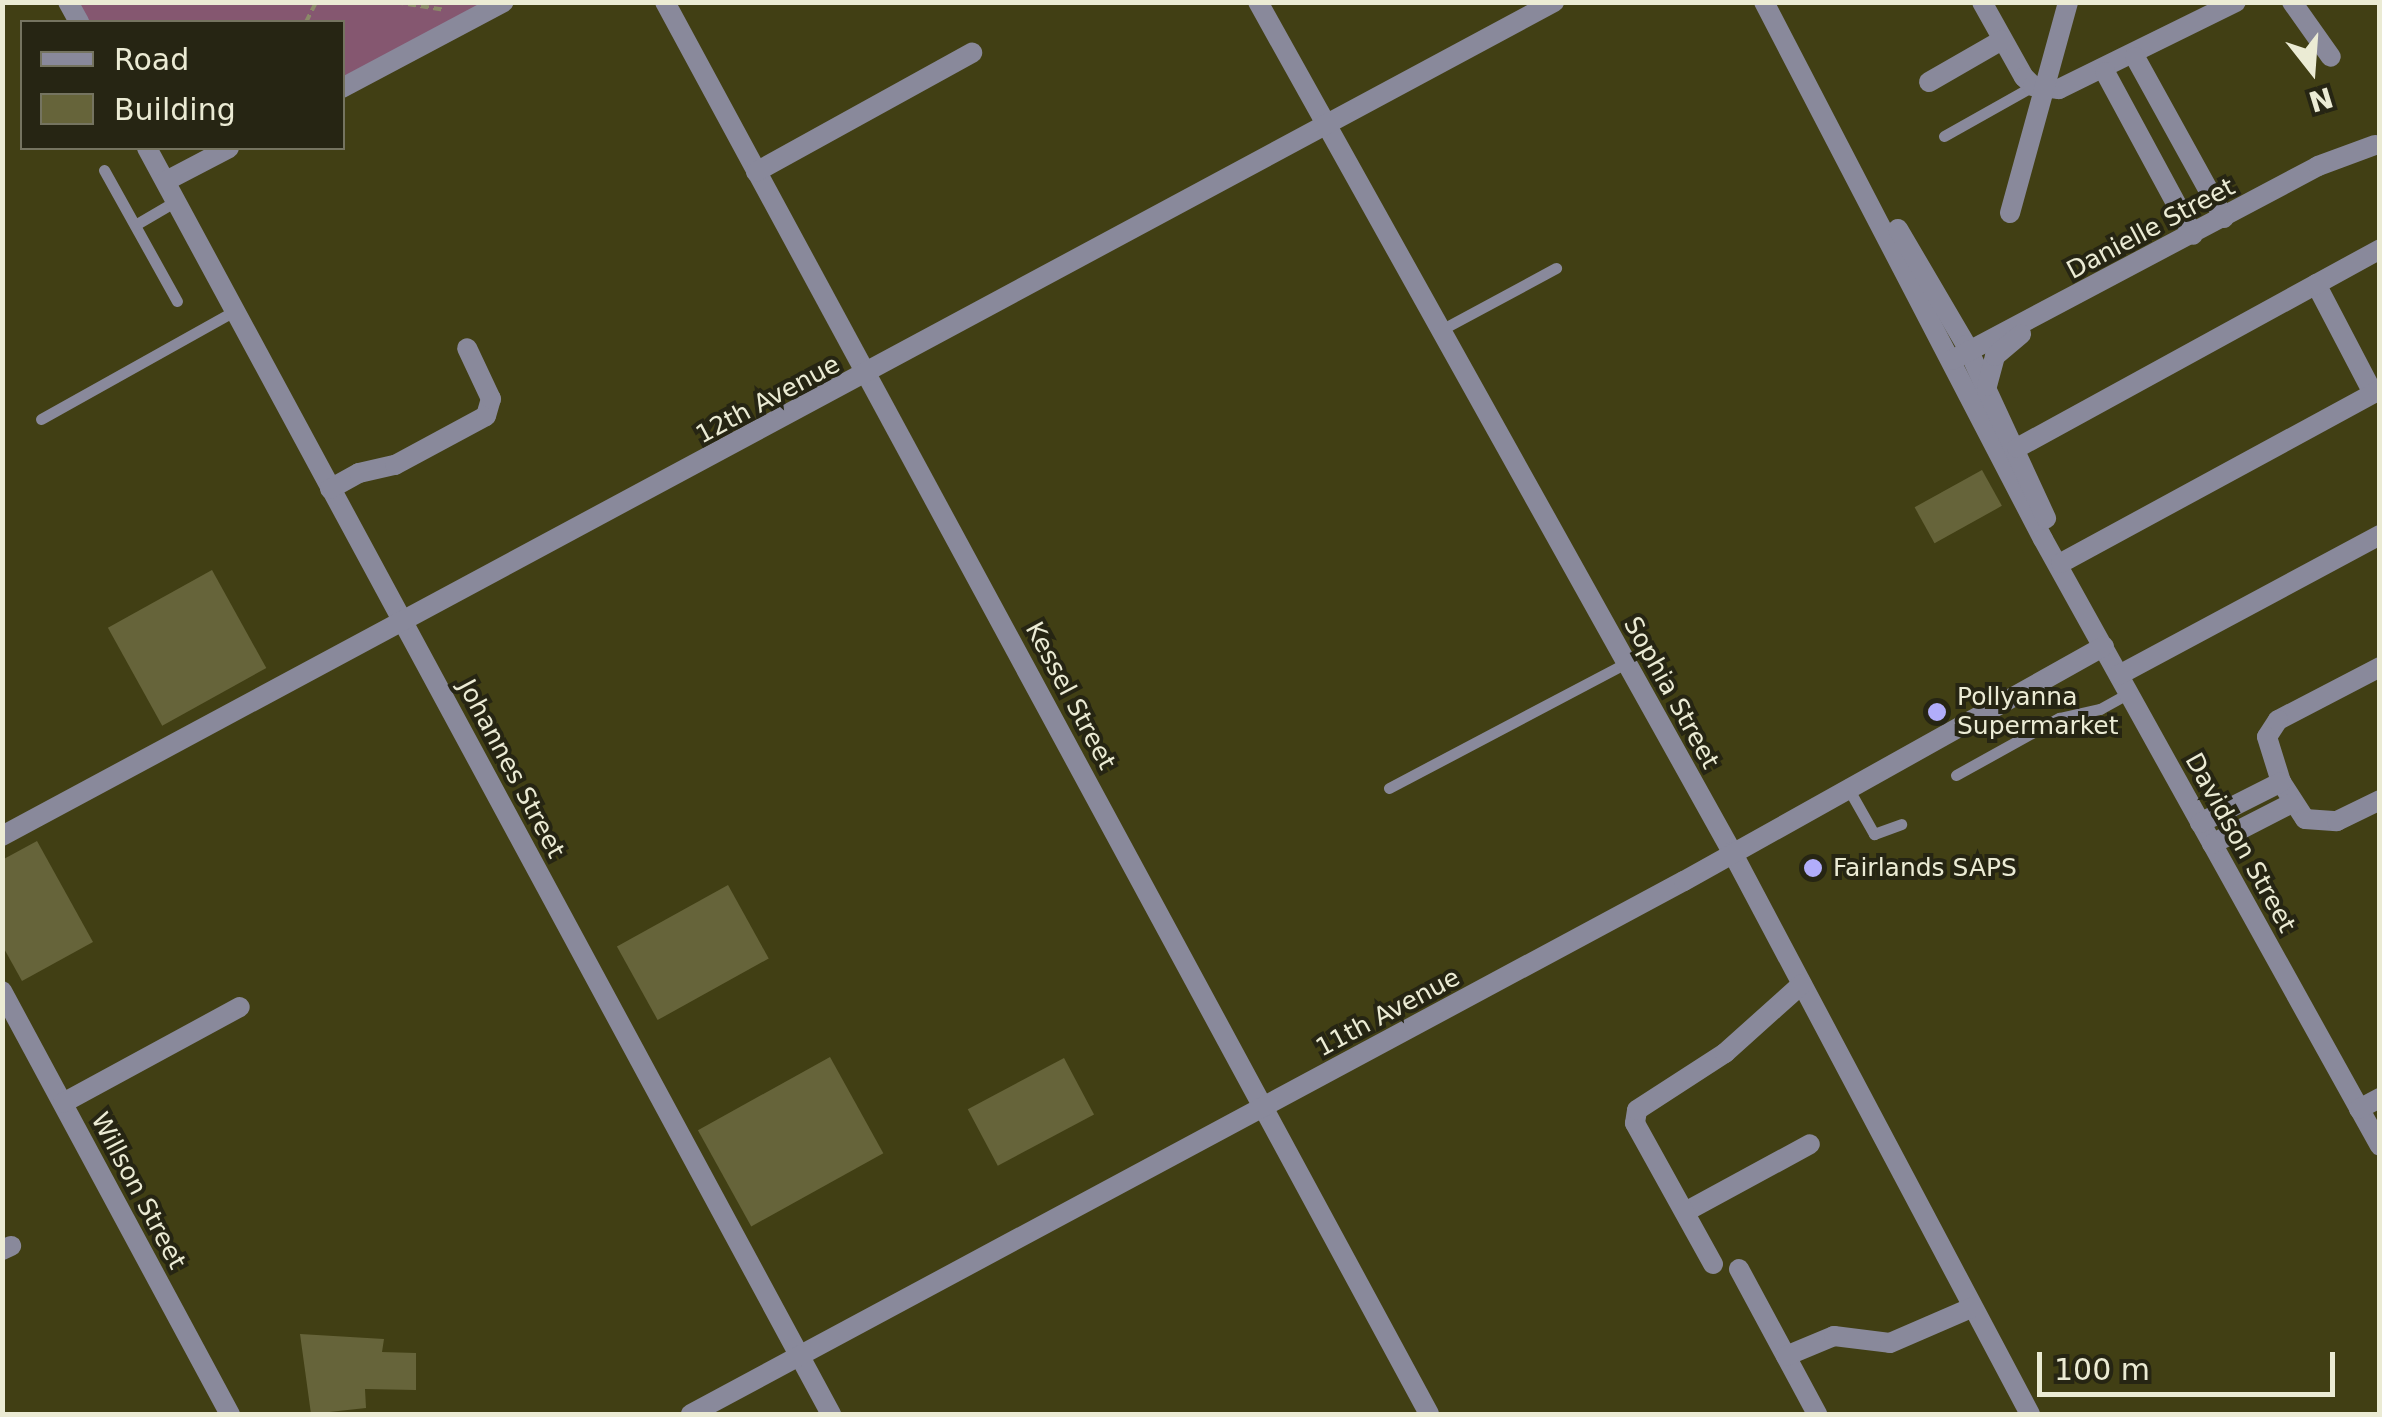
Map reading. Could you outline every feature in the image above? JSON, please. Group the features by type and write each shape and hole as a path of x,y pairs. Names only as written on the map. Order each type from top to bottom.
{"street":[{"path":"345,86 504,2"},
{"name":"Kessel Street","path":"665,2 1429,1414"},
{"name":"Sophia Street","path":"1258,2 1732,852 2030,1414"},
{"name":"12th Avenue","path":"2,836 868,375 1554,2"},
{"name":"Davidson Street","path":"1764,2 1867,195 1960,355 2124,684 2379,1143"},
{"path":"1982,2 2002,40 2038,87"},
{"path":"2010,213 2038,87 2068,2"},
{"path":"2038,87 2104,72 2212,8 2236,2"},
{"path":"2292,2 2330,57"},
{"path":"1929,82 2002,40"},
{"path":"756,172 972,53"},
{"path":"2135,57 2224,218"},
{"path":"2104,72 2194,235"},
{"name":"Danielle Street","path":"1960,355 2095,289 2318,166 2378,144"},
{"name":"Johannes Street","path":"148,150 831,1414"},
{"path":"166,181 225,150"},
{"path":"2017,448 2380,250"},
{"path":"2061,563 2376,392 2316,284"},
{"path":"1987,386 1997,353 2095,289"},
{"path":"330,489 359,473 395,465 486,416 491,400 467,348"},
{"name":"Davidson Street","path":"1960,355 1987,386 2017,448 2061,563"},
{"path":"2124,684 2380,535"},
{"name":"11th Avenue","path":"690,1414 1264,1108 2104,646"},
{"path":"2380,667 2270,729 2271,760 2292,803 2305,819 2327,822 2380,800"},
{"path":"2200,823 2281,782"},
{"path":"2212,844 2292,803"},
{"path":"1713,1264 1636,1123 1637,1110 1725,1053 1802,984"},
{"name":"Willson Street","path":"2,990 230,1414"},
{"path":"63,1103 240,1007"},
{"path":"2359,1109 2380,1098"},
{"path":"1685,1212 1810,1144"},
{"path":"1739,1269 1816,1414"},
{"path":"1786,1356 1834,1336 1890,1342 1973,1307"}],"lane":[{"path":"1944,136 2038,87"},
{"path":"104,170 177,301"},
{"path":"134,225 176,201"},
{"path":"1439,331 1556,268"},
{"path":"41,419 234,311"},
{"path":"1389,788 1626,663"},
{"path":"1956,775 2058,718 2100,709 2124,684"},
{"path":"1848,788 1874,834 1901,824"}],"path":[{"path":"395,2 454,12"}],"shaded area":[{"path":"67,3 497,3 345,81 345,20 77,20"}],"building":[{"path":"1982,470 2002,506 1935,543 1915,507"},
{"path":"212,570 266,668 162,726 108,628"},
{"path":"37,841 93,942 22,981 2,945 2,860"},
{"path":"728,885 769,958 658,1020 617,947"},
{"path":"830,1057 883,1153 751,1226 698,1130"},
{"path":"1064,1058 1094,1115 998,1166 968,1109"},
{"path":"300,1334 384,1339 382,1352 416,1353 416,1390 365,1389 366,1408 311,1414"}],"place":[{"name":"Pollyanna Supermarket","path":"1937,712"},
{"name":"Fairlands SAPS","path":"1813,868"}]}
